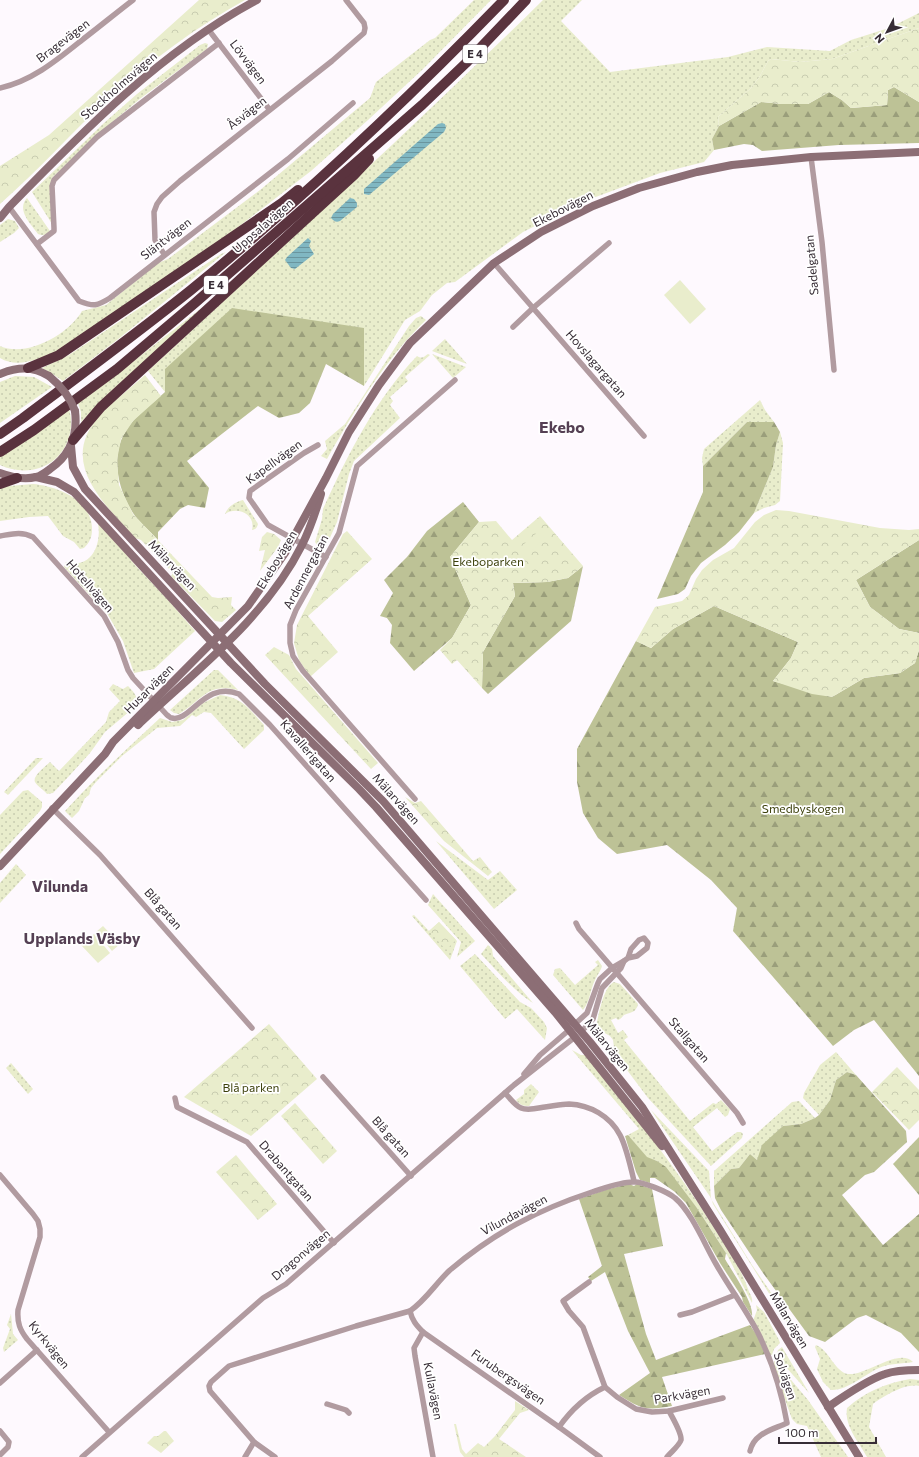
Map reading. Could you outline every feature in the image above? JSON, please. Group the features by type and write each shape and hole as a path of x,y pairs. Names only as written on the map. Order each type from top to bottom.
{"highway":[{"name":"Uppsalavägen","path":"0,434 190,290 281,214 367,135 504,0"},
{"name":"Uppsalavägen","path":"0,452 34,430 117,369 195,303 422,105 466,63 526,0"},
{"path":"72,443 101,408 354,175 422,105"},
{"path":"28,368 59,355 99,329 282,203 367,135"},
{"path":"0,484 18,478"}],"main road":[{"name":"Stockholmsvägen","path":"0,218 9,207 101,116 170,58 208,29 257,0"},
{"name":"Ekebovägen","path":"211,642 248,606 262,588 293,539 349,432 379,385 410,343 494,263 541,232 593,206 639,188 697,172 732,165 811,157 919,152"},
{"name":"Stockholmsvägen","path":"0,212 9,207"},
{"path":"0,366 17,369"},
{"name":"Mälarvägen","path":"28,368 40,371 49,376 67,393 75,411 76,426 72,443 73,468 85,489 265,684 383,801 578,1034 691,1184 859,1457"},
{"path":"0,374 17,369 28,368"},
{"path":"0,473 18,478 36,477 55,465 64,457 72,443"},
{"name":"Mälarvägen","path":"36,477 57,482 74,492 211,642 359,789 572,1027"},
{"name":"Ekebovägen","path":"219,650 258,611 272,593 303,544 326,478"},
{"name":"Husarvägen","path":"156,704 211,642"},
{"name":"Husarvägen","path":"0,866 52,808 105,754 113,742 219,650"},
{"path":"828,1407 870,1381 885,1374 901,1370 919,1370"}],"street":[{"name":"Bragevägen","path":"0,88 18,83 42,71 133,0"},
{"name":"Åsvägen","path":"164,254 155,240 154,212 162,197 364,33 364,23 346,0"},
{"name":"Lövvägen","path":"208,29 269,110"},
{"name":"Stockholmsvägen","path":"37,244 54,231 52,186 58,175 97,137 219,43"},
{"name":"Släntvägen","path":"9,207 79,301 98,305 110,298 164,254 288,159 354,103"},
{"name":"Sadelgatan","path":"811,157 822,242 834,370"},
{"path":"513,327 609,243"},
{"name":"Hovslagargatan","path":"494,263 644,436"},
{"name":"Ardennergatan","path":"415,799 311,680 293,656 290,643 290,625 296,610 339,533 357,466 384,440 455,380"},
{"name":"Kapellvägen","path":"318,445 304,452 250,491 249,498 268,525 326,557"},
{"name":"Hotellvägen","path":"0,536 25,533 33,537 104,616 118,642 128,670 133,678 156,704"},
{"name":"Kavallerigatan","path":"156,704 167,715 172,718 178,718 185,715 202,699 217,692 233,692 239,694 270,725 426,900"},
{"name":"Blå gatan","path":"52,808 100,855 252,1028"},
{"name":"Stallgatan","path":"576,923 579,929 616,973 737,1112 743,1123"},
{"path":"572,1027 587,1013 600,979 612,968 626,960 621,968 602,988 593,1019 578,1034"},
{"name":"Dragonvägen","path":"514,1085 540,1055 572,1027"},
{"name":"Dragonvägen","path":"82,1457 264,1298 286,1284 514,1085 578,1034"},
{"name":"Blå gatan","path":"323,1077 411,1176"},
{"path":"505,1093 515,1105 520,1108 539,1108 569,1104 583,1106 603,1115 620,1135 634,1182"},
{"name":"Drabantgatan","path":"175,1098 177,1107 247,1142 334,1243"},
{"name":"Kyrkvägen","path":"0,1175 33,1214 38,1221 40,1229 39,1245 20,1301 17,1317 19,1328 109,1432"},
{"name":"Solvägen","path":"634,1182 669,1193 681,1204 751,1321 769,1359 787,1423 756,1437 751,1444 750,1451"},
{"name":"Vilundavägen","path":"254,1442 210,1391 209,1386 211,1382 229,1366 356,1326 410,1311 418,1306 449,1272 484,1243 520,1221 579,1196 604,1188 634,1182"},
{"path":"559,1427 569,1414 582,1402 605,1387 583,1327 569,1311 563,1301 590,1282"},
{"path":"680,1315 692,1312 735,1295"},
{"name":"Furubergsvägen","path":"410,1311 416,1326 423,1332 600,1457"},
{"name":"Kullavägen","path":"423,1332 414,1348 414,1356 434,1457"},
{"path":"0,1383 37,1350"},
{"name":"Parkvägen","path":"605,1387 617,1397 636,1409 652,1412 723,1398"},
{"path":"327,1404 346,1410 349,1413"},
{"path":"667,1457 681,1441 681,1436 668,1410"},
{"path":"0,1431 9,1442 8,1447 0,1455"},
{"path":"245,1457 254,1442 275,1457"}],"green space":[{"path":"199,0 245,0 192,33 125,84 95,111 0,204 0,166 49,135"},
{"path":"474,0 491,0 422,70 368,120 311,171 233,231 57,352 21,363 14,363 0,358 0,346 10,349 34,347 57,336 76,320 82,311 106,305 158,263 168,259 260,190 370,98 376,82 430,40 435,38"},
{"path":"543,0 582,0 561,21 610,72 728,57 767,47 830,51 851,40 889,28 919,13 919,28 832,59 800,62 771,59 768,61 760,76 751,88 718,117 719,126 712,139 714,150 704,162 660,173 585,201 523,232 455,282 447,283 432,295 420,311 405,320 364,386 364,328 165,392 148,371 396,141"},
{"path":"919,28 919,102 894,87 888,90 887,105 851,108 829,92 808,104 761,102 719,126 718,117 751,88 760,76 768,61 771,59 800,62 832,59"},
{"path":"205,43 208,44 207,49 141,98 98,134 52,178 52,224 32,192 104,123 137,94 200,45"},
{"path":"894,87 919,102 919,143 839,145 762,151 753,145 744,144 714,150 712,139 719,126 761,102 808,104 829,92 851,108 887,105 888,90"},
{"path":"27,198 50,231 46,234 38,234 26,217 23,207"},
{"path":"8,219 15,221 19,228 0,242 0,225"},
{"path":"226,252 117,340 63,381 42,368 69,355"},
{"path":"680,280 706,309 690,324 664,295"},
{"path":"213,299 81,422 81,412 78,403"},
{"path":"232,308 364,328 364,386 326,364 310,403 299,413 279,418 258,406 187,461 209,488 205,508 188,505 180,509 158,532 158,540 138,520 127,502 122,490 117,466 120,443 125,432 133,421 165,392 165,369"},
{"path":"421,316 426,320 397,351 384,368 360,404 327,459 321,456 327,449 325,441 345,424 409,326 416,318"},
{"path":"445,339 467,364 432,351"},
{"path":"428,354 430,355 405,377 408,381 390,397 393,401 390,405 400,418 354,461 349,474 337,522 328,542 324,546 319,547 315,542 322,519 323,509 342,468 364,428 375,409 402,373 417,356 423,357"},
{"path":"432,354 466,367 453,378"},
{"path":"145,375 161,396 133,421 121,439 117,460 119,485 133,514 212,597 232,597 231,605 236,610 222,622 215,621 171,576 173,573 141,540 135,538 110,510 98,495 89,480 84,464 83,448 88,431 106,409"},
{"path":"15,376 34,377 52,387 0,423 0,382"},
{"path":"760,400 774,422 747,422 703,466 702,458 704,449"},
{"path":"69,408 71,424 68,439 63,450 56,459 36,469 12,469 0,465 0,456"},
{"path":"747,422 774,422 780,432 776,445 773,467 754,513 739,532 725,545 701,563 691,576 685,589 678,594 657,599 703,492 703,466"},
{"path":"780,432 783,443 780,501 775,505 754,513 773,467 776,445"},
{"path":"33,484 62,491 72,496 86,510 90,519 92,532 89,541 84,548 80,549 74,542 63,536 48,516 0,521 0,488"},
{"path":"243,500 258,524 253,530 251,520 244,513 235,511 225,514 232,505"},
{"path":"463,502 479,522 450,557 471,605 452,638 414,671 390,643 392,625 387,618 380,616 393,593 384,580 407,557 427,531"},
{"path":"776,510 789,511 880,528 909,530 919,529 919,540 856,580 870,607 899,629 919,633 919,650 915,663 900,673 864,678 832,697 812,694 773,681 791,658 798,642 714,606 673,629 651,648 636,641 655,607 682,601 689,595 702,570 713,560 734,548 755,522 764,515"},
{"name":"Ekeboparken","path":"540,516 583,566 568,578 547,582 513,583 515,596 483,652 482,688 457,660 452,664 440,650 452,638 471,605 450,557 479,522 496,521 512,540"},
{"path":"98,524 101,524 135,565 195,631 154,669 134,673 123,641 108,615 64,567 66,562 79,563 90,558 98,542"},
{"path":"347,531 372,559 308,616 338,652 310,677 299,660 294,643 297,625 343,534"},
{"path":"539,531 545,538 528,554 522,546"},
{"path":"267,532 274,534 281,540 278,547 260,571 265,550 259,551 262,537"},
{"path":"919,540 919,633 899,629 870,607 856,580"},
{"path":"583,566 571,621 488,694 482,688 483,652 515,596 513,583 547,582 568,578"},
{"name":"Smedbyskogen","path":"714,606 798,642 791,658 773,681 832,697 864,678 900,673 915,663 919,650 919,1076 874,1020 854,1030 833,1046 733,931 737,908 711,880 667,845 617,854 598,838 583,813 577,782 577,749 636,641 651,648 673,629"},
{"path":"274,647 289,655 296,669 378,763 371,769 265,655"},
{"path":"214,670 218,670 238,690 227,688 212,691 179,714 170,710"},
{"path":"113,684 123,689 128,686 135,695 137,705 105,732 90,753 53,793 47,794 36,784 36,777 50,762 59,771 106,722 109,712 120,701 109,689"},
{"path":"220,695 228,696 240,701 250,709 264,725 264,730 244,749 211,713 204,712 196,717 192,715 180,726 157,728 122,756 96,782 91,788 89,795 85,798 79,811 72,818 65,811 100,775 160,718 172,722 183,720 203,703"},
{"path":"36,758 43,758 8,795 4,792"},
{"path":"28,790 42,802 42,807 0,854 0,815 23,791"},
{"path":"405,797 415,803 421,801 473,861 480,857 492,872 488,876 444,841"},
{"path":"436,841 488,880 500,871 517,890 494,909"},
{"path":"16,864 26,875 0,903 0,883"},
{"path":"433,894 475,941 457,957 461,942 428,905"},
{"path":"414,915 429,931 439,922 457,941 450,960 412,916"},
{"path":"439,922 456,940 446,950 429,931"},
{"path":"103,926 120,944 112,951 96,932"},
{"path":"94,934 110,953 98,963 81,945"},
{"path":"488,945 492,949 493,956 533,1003 499,974 481,954"},
{"path":"475,954 520,1002 531,1008 544,1022 547,1028 545,1040 517,1009 505,1019 460,966"},
{"path":"598,960 602,966 583,1010 553,975 555,969 560,968 575,985 598,965 595,962"},
{"path":"614,982 620,984 638,1004 633,1012 624,1015 621,1019 618,1020 616,1018 611,1020 618,1033 623,1030 628,1037 624,1040 690,1121 713,1103 716,1104 721,1100 730,1109 728,1115 725,1117 717,1108 693,1127 712,1151 737,1132 741,1132 743,1134 742,1138 711,1166 648,1098 615,1054 613,1040 596,1026 604,995 610,985"},
{"name":"Blå parken","path":"269,1024 317,1079 251,1136 184,1097"},
{"path":"572,1050 581,1055 587,1055 653,1140 684,1183 737,1265 751,1296 752,1303 726,1253 697,1208 657,1161 647,1158 628,1135 639,1129"},
{"path":"836,1052 856,1075 847,1072 836,1080 830,1100 819,1115 803,1098 804,1093 820,1065"},
{"path":"11,1063 33,1089 28,1094 6,1068"},
{"path":"897,1067 919,1090 919,1120 909,1130 872,1092"},
{"path":"847,1072 856,1075 906,1131 907,1142 874,1172 865,1175 842,1195 883,1245 919,1214 919,1352 901,1333 866,1315 857,1318 825,1342 809,1336 763,1273 721,1210 715,1198 714,1186 731,1169 739,1168 750,1154 757,1160 762,1145 783,1126 801,1124 819,1115 830,1100 836,1080"},
{"path":"531,1084 539,1092 529,1106 522,1105 516,1100 524,1094 524,1090"},
{"path":"799,1101 815,1118 801,1124 783,1126 757,1160 750,1154 739,1168 731,1169 714,1186 714,1171 792,1102"},
{"path":"295,1103 337,1151 323,1164 281,1116"},
{"path":"651,1110 709,1171 711,1198"},
{"path":"628,1135 647,1157 666,1167 697,1208 726,1253 725,1259 750,1303 752,1316 686,1203 675,1192 655,1178 650,1178 650,1183 640,1180 636,1172 625,1136"},
{"path":"919,1137 919,1195 893,1164"},
{"path":"236,1155 277,1204 258,1220 216,1172"},
{"path":"629,1184 634,1186 637,1184 652,1189 663,1246 624,1254 646,1334 656,1360 750,1325 758,1337 765,1354 662,1377 672,1406 663,1408 644,1408 619,1395 650,1373 628,1331 605,1272 591,1281 588,1277 602,1266 579,1199"},
{"path":"712,1200 752,1265 794,1326 795,1328 792,1330 713,1204"},
{"path":"756,1305 764,1312 780,1343 774,1349 772,1355 769,1355 753,1321 757,1310"},
{"path":"11,1314 13,1334 18,1340 4,1352 3,1348 10,1329 7,1325"},
{"path":"816,1345 825,1351 839,1369 848,1374 864,1371 899,1358 907,1358 913,1362 883,1366 850,1385 837,1390 831,1390 823,1382 817,1369 820,1359 815,1347"},
{"path":"782,1347 809,1393 776,1356 778,1350"},
{"path":"774,1361 808,1400 848,1457 821,1457 807,1426 797,1424 792,1419 774,1369"},
{"path":"910,1379 919,1380 919,1386 907,1386 901,1388 873,1404 869,1427 886,1457 867,1457 850,1427 847,1408 861,1397 876,1389"},
{"path":"515,1401 529,1410 520,1413 499,1439 526,1457 464,1457 460,1452 454,1424 456,1424 462,1449 466,1454 478,1443 484,1447 495,1436 515,1410"},
{"path":"166,1431 174,1441 161,1453 147,1443 154,1436 158,1436"}],"water":[{"path":"438,124 445,124 446,128 444,132 369,195 364,194 364,189"},
{"path":"350,198 354,199 357,203 357,207 340,221 334,221 331,218 333,214"},
{"path":"308,238 311,241 309,246 314,254 295,269 291,268 285,260"}],"district":[{"name":"Ekebo","path":"562,427"},
{"name":"Vilunda","path":"60,886"},
{"name":"Upplands Väsby","path":"82,938"}]}
